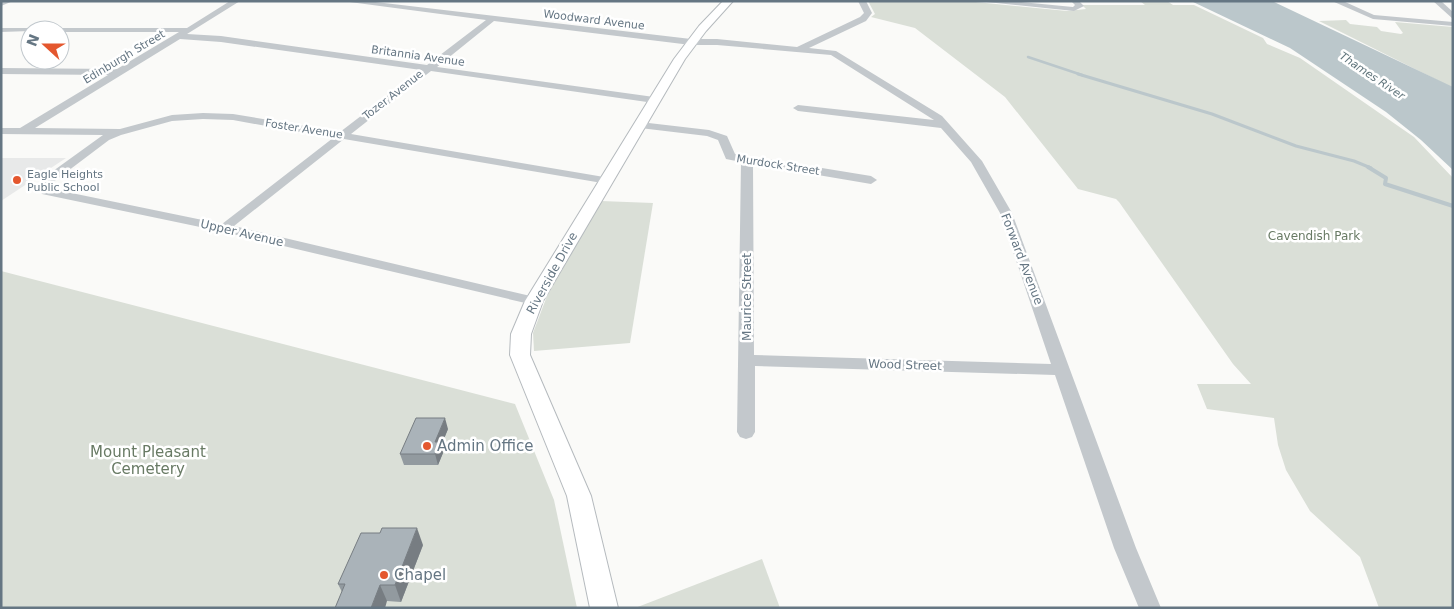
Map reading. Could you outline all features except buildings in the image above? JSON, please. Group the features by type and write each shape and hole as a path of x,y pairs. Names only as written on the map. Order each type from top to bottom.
{"main road":[{"name":"Riverside Drive","path":"604,608 579,496 520,355 521,334 534,301 654,100 691,42 712,16 729,1"}],"street":[{"path":"1,4 9,1"},
{"name":"Edinburgh Street","path":"23,131 236,1"},
{"name":"Woodward Avenue","path":"346,1 691,42"},
{"path":"798,49 864,19 868,13 862,1"},
{"path":"981,1 1074,9 1080,6 1075,1"},
{"path":"1336,1 1376,17 1453,24"},
{"path":"1437,1 1453,17"},
{"name":"Tozer Avenue","path":"224,228 342,134 492,19"},
{"path":"1,30 189,30"},
{"name":"Britannia Avenue","path":"179,36 203,37 654,100"},
{"path":"817,41 833,53"},
{"name":"Forward Avenue","path":"691,42 717,42 833,53 946,126 976,161 1006,214 1125,548 1150,608"},
{"path":"1,71 121,72"},
{"path":"798,108 946,126"},
{"name":"Foster Avenue","path":"1,131 120,132 172,118 233,117 342,134 604,181"},
{"name":"Murdock Street","path":"640,125 709,133 723,138 730,157 871,180"},
{"name":"Upper Avenue","path":"120,132 105,138 46,182 46,191 224,228 534,301"},
{"name":"Maurice Street","path":"746,432 747,161"},
{"name":"Wood Street","path":"747,360 1063,370"}],"shaded area":[{"name":"Eagle Heights Public School","path":"1,158 66,158 1,201"}],"green space":[{"name":"Cavendish Park","path":"868,1 966,1 1067,11 1086,9 1082,5 1145,5 1140,1 1167,1 1173,5 1194,5 1263,38 1267,44 1300,58 1414,137 1453,178 1453,608 1379,608 1360,557 1310,511 1286,470 1278,445 1274,418 1207,409 1197,384 1251,384 1233,364 1119,202 1116,199 1078,189 1005,97 915,28 871,17 875,14"},
{"path":"1346,20 1350,24 1377,27 1381,31 1401,34 1403,33 1395,22 1453,27 1453,88 1319,21"},
{"path":"601,201 653,203 630,343 534,351 533,333 547,296"},
{"name":"Mount Pleasant Cemetery","path":"1,271 515,404 554,500 577,608 1,608"},
{"path":"762,559 780,608 635,608"}],"water":[{"name":"Thames River","path":"1191,1 1272,1 1453,87 1453,170 1421,140 1386,112 1290,48"}],"waterway":[{"path":"1028,57 1082,75"},
{"path":"1078,74 1212,114 1296,146 1354,161 1371,168"},
{"path":"1368,167 1386,178 1385,184 1453,206"}],"place":[{"name":"Eagle Heights Public School","path":"17,180"},
{"name":"Admin Office","path":"427,446"},
{"name":"Chapel","path":"384,575"}]}
